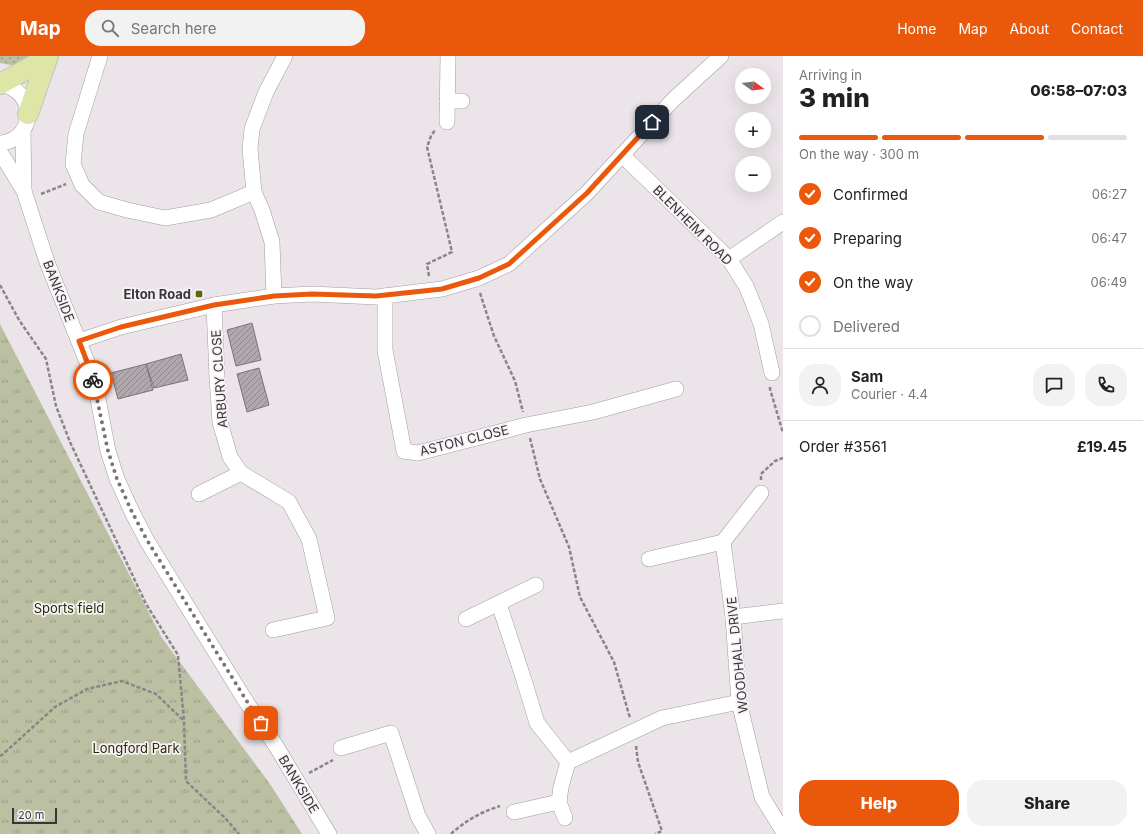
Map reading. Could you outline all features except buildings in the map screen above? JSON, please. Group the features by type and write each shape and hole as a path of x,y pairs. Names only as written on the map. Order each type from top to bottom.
{"main road":[{"path":"0,84 47,57"},
{"path":"26,122 47,57"}],"street":[{"path":"100,56 76,134 73,164 82,185 99,202 165,218 211,210 254,192"},
{"path":"274,296 272,242 262,210 254,192 250,149 252,129 266,92 286,56"},
{"path":"447,122 455,101 448,56"},
{"path":"79,341 121,327 214,305 274,296 312,294 385,296 442,289 475,279 509,264 587,193 673,100 720,56"},
{"name":"BANKSIDE","path":"0,84 17,90 27,105 25,195"},
{"path":"0,143 10,141 18,136 26,122"},
{"name":"BANKSIDE","path":"0,152 25,195 47,262 89,367 97,394 117,479 132,512 147,540 276,746 329,834"},
{"name":"BLENHEIM ROAD","path":"622,155 729,259 746,286 761,324 772,373"},
{"path":"729,259 783,222"},
{"name":"ASTON CLOSE","path":"385,296 386,350 404,451 418,453 526,425 594,412 676,389"},
{"name":"ARBURY CLOSE","path":"214,305 220,422 230,457 241,473 289,502 309,539 327,618 273,630"},
{"path":"199,494 241,473"},
{"path":"649,559 723,542 761,493"},
{"name":"WOODHALL DRIVE","path":"723,542 733,617 739,702 762,797 783,831"},
{"path":"466,619 536,585"},
{"path":"499,604 536,723 568,762"},
{"path":"733,617 783,611"},
{"path":"565,818 559,802 561,787 568,762 662,718 739,702"},
{"path":"341,748 391,733 418,816 428,834"},
{"path":"514,812 559,802"}],"path":[{"path":"431,290 427,264 452,252 427,147 431,136 438,127 448,126 447,122"},
{"path":"25,195 79,179"},
{"path":"475,279 494,336 515,381 540,479 569,547 580,597 614,662 634,732 638,762 662,831 655,834"},
{"path":"0,285 20,320 46,359 56,406 70,442 146,604 178,655 184,721 186,781 225,818 239,834"},
{"path":"772,373 770,389 783,433"},
{"path":"761,493 761,474 775,461 783,458"},
{"path":"0,756 55,707 87,689 122,681 156,694 184,721"},
{"path":"296,780 340,757 341,748"},
{"path":"451,834 469,820 486,810 507,804 514,812"}],"green space":[{"path":"0,56 36,56 24,64 11,65 0,63"},
{"path":"0,324 162,638 270,784 302,834 0,834"}],"way so far":[{"path":"93,380 108,451 117,479 132,512 147,540 261,723"}],"place":[{"name":"Elton Road","path":"199,294"}],"route":[{"path":"93,380 79,341 121,327 214,305 274,296 312,294 376,296 442,289 479,278 509,264 587,193 652,122"}],"park label":[{"name":"Sports field","path":"69,608"},
{"name":"Longford Park","path":"136,748"}]}
